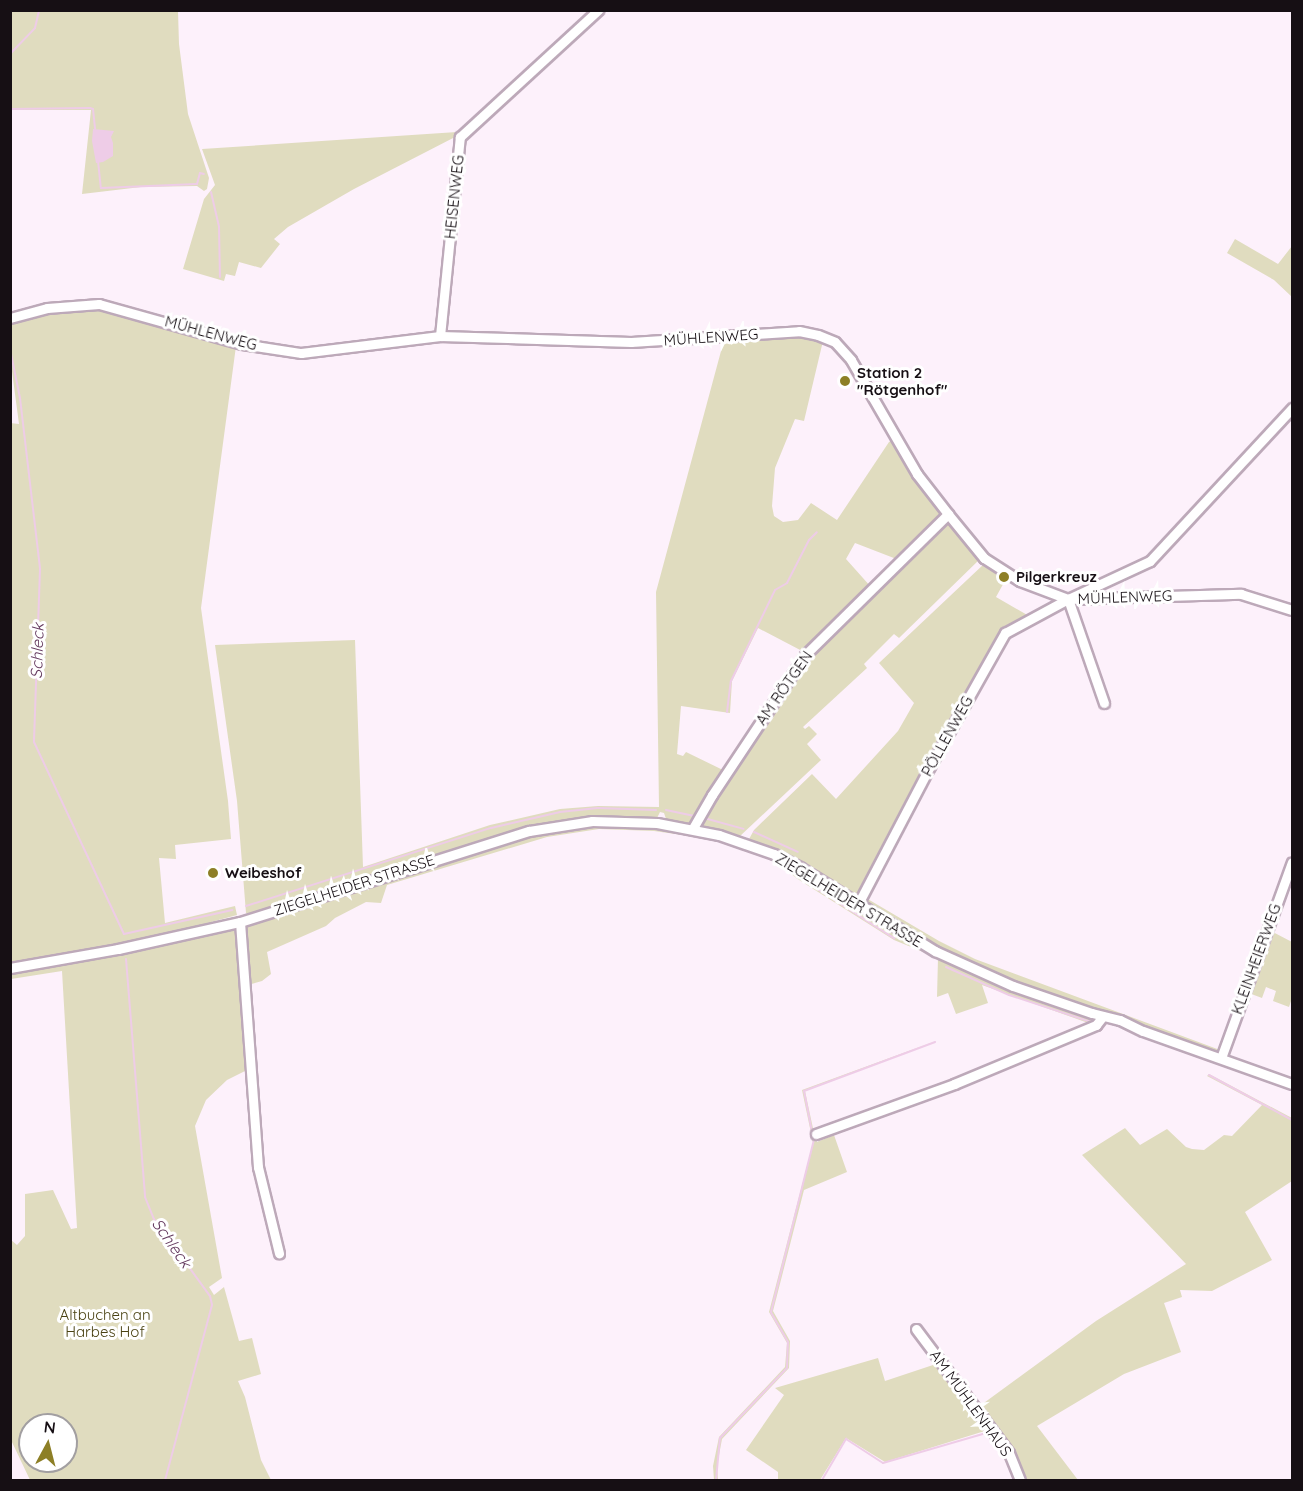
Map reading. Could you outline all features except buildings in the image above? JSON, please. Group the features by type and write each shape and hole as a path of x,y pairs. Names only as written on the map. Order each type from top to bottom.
{"street":[{"name":"HEISENWEG","path":"440,336 460,137 598,10"},
{"name":"MÜHLENWEG","path":"10,318 47,308 99,304 242,344 301,353 440,336 631,342 799,331 818,335 835,342 850,360 917,474 984,558 1020,581 1068,599 1241,594 1293,610"},
{"name":"PÖLLENWEG","path":"858,904 930,766 1005,633 1068,599 1150,561 1293,408"},
{"name":"AM RÖTGEN","path":"693,828 712,795 805,655 948,514"},
{"path":"1068,599 1104,703"},
{"name":"ZIEGELHEIDER STRASSE","path":"10,968 120,949 240,922 538,829 611,820 657,823 693,828 774,854 962,964 1013,986 1120,1020 1293,1083"},
{"name":"KLEINHEIERWEG","path":"1221,1058 1293,862"},
{"path":"240,922 258,1167 279,1253"},
{"path":"816,1134 954,1084 1096,1025 1103,1016"},
{"name":"AM MÜHLENHAUS","path":"916,1329 1009,1452 1020,1480"}],"green space":[{"path":"10,11 178,11 179,44 188,114 209,178 207,189 204,191 197,186 141,187 82,194 91,110 11,110"},
{"path":"457,132 457,136 354,189 288,227 274,239 280,244 261,268 239,262 235,276 226,274 224,281 183,269 204,199 215,185 202,149"},
{"path":"1235,239 1278,264 1292,246 1292,297 1274,280 1227,253"},
{"path":"97,307 236,346 201,608 228,801 231,839 175,845 176,859 159,858 165,923 235,906 237,915 141,941 11,965 10,423 19,424 11,364 11,323 46,312"},
{"path":"799,335 823,341 804,421 795,419 775,468 772,506 774,516 783,522 798,520 811,503 837,520 889,442 894,439 942,513 899,560 855,543 846,559 871,587 804,652 758,628 732,681 730,713 681,706 677,754 683,756 686,752 725,771 691,824 666,819 664,813 660,812 657,818 597,818 555,822 482,840 250,914 246,913 237,801 215,645 355,640 363,867 490,825 560,809 598,806 659,807 656,592 724,340"},
{"path":"948,520 981,558 899,638 894,634 864,664 867,668 803,727 805,729 809,726 817,734 807,744 821,760 739,837 701,826 701,819 805,658"},
{"path":"985,563 1007,577 996,597 1029,616 1001,630 975,680 926,762 860,893 855,897 748,841 754,830 812,774 836,799 898,731 914,703 879,663"},
{"path":"631,823 683,830 724,841 779,861 711,839 654,831 599,829 547,837 387,885 381,903 366,902 335,918 326,926 267,952 271,974 262,981 248,985 244,927 249,922 524,836 588,825"},
{"path":"785,864 890,929 1097,1019 1091,1024 982,985 988,1003 956,1014 948,993 937,997 938,958 894,940 796,878 781,865"},
{"path":"866,898 939,941 975,959 1220,1050 1216,1053 1000,977 943,951 865,904"},
{"name":"Altbuchen an Harbes Hof","path":"228,927 235,928 247,1070 227,1080 206,1100 195,1126 222,1278 209,1287 214,1295 224,1287 239,1341 252,1338 261,1374 238,1381 245,1397 261,1460 271,1480 30,1480 27,1473 78,1473 78,1413 18,1413 18,1455 11,1440 11,1240 17,1245 25,1236 25,1194 53,1190 71,1229 77,1228 62,971 11,979 11,972 120,953"},
{"path":"1269,930 1292,942 1292,998 1289,1007 1273,1001 1276,991 1266,987 1262,998 1246,992"},
{"path":"936,1041 805,1091 814,1133 811,1133 802,1090"},
{"path":"1209,1074 1292,1118 1292,1181 1245,1212 1272,1260 1212,1291 1180,1290 1182,1297 1164,1303 1181,1352 1124,1374 1037,1426 1078,1480 1022,1480 977,1408 1096,1321 1186,1264 1082,1155 1125,1128 1140,1145 1167,1129 1186,1147 1204,1150 1224,1135 1232,1136 1262,1105 1207,1076"},
{"path":"834,1135 847,1172 804,1190 773,1311 790,1341 789,1368 722,1439 717,1466 718,1480 714,1480 713,1466 719,1437 785,1367 787,1343 769,1312 813,1143 812,1138 815,1137 817,1142"},
{"path":"878,1358 885,1381 939,1363 988,1430 885,1462 846,1438 820,1480 778,1480 778,1472 746,1450 784,1395 775,1388"}],"shaded area":[{"path":"93,129 114,131 111,137 113,156 103,162 96,163 92,141"}],"waterway":[{"path":"10,54 35,28 39,10"},
{"path":"10,109 90,108 93,109 95,129"},
{"path":"98,161 101,188 197,184 200,173 204,174"},
{"path":"211,192 219,227 220,277"},
{"name":"Schleck","path":"10,349 20,398 40,569 34,742 124,934 232,910"},
{"path":"727,712 731,681 775,590 787,583 809,540 817,532"},
{"path":"246,906 491,828 560,812 598,808 656,810"},
{"path":"666,810 694,816"},
{"path":"704,818 744,829"},
{"path":"754,832 798,852"},
{"path":"800,878 894,938"},
{"name":"Schleck","path":"126,959 145,1197 154,1219 210,1296 212,1305 165,1480"},
{"path":"946,967 1009,995 1091,1022"},
{"path":"812,1132 804,1091 935,1042"},
{"path":"1209,1075 1292,1120"},
{"path":"716,1480 720,1438 787,1368 788,1342 771,1312 814,1139"},
{"path":"822,1480 846,1439 883,1463 990,1432"}],"place":[{"name":"Station 2 \"Rötgenhof\"","path":"845,381"},
{"name":"Pilgerkreuz","path":"1004,577"},
{"name":"Weibeshof","path":"213,873"}]}
